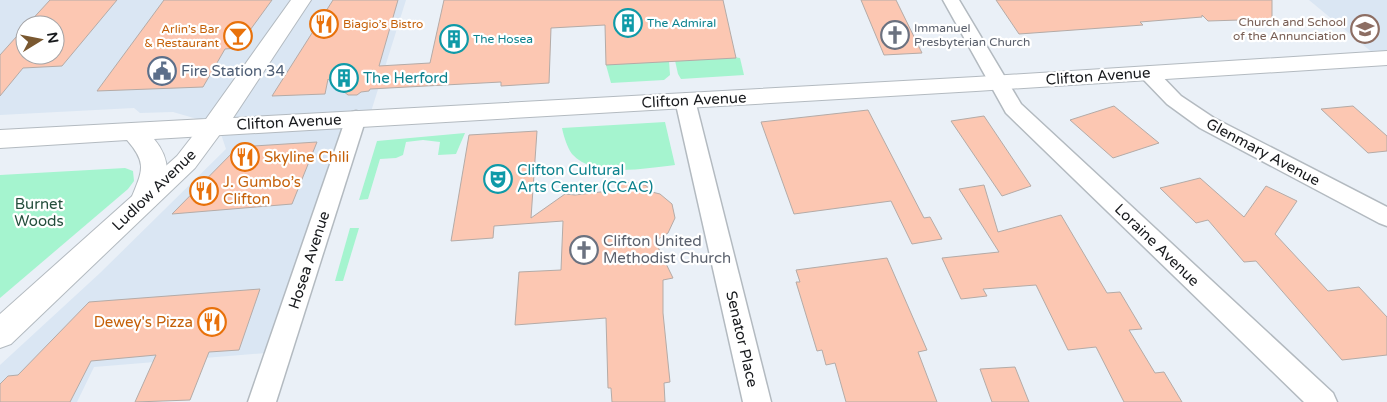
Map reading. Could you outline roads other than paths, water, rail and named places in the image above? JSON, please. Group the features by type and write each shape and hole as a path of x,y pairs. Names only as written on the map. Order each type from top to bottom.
{"main road":[{"name":"Ludlow Avenue","path":"0,334 186,162 236,98 301,0"},
{"name":"Clifton Avenue","path":"0,139 1387,58"},
{"path":"133,131 152,152 155,162 155,172 145,199"}],"street":[{"name":"Loraine Avenue","path":"951,0 1013,108 1323,402"},
{"name":"Glenmary Avenue","path":"1148,73 1174,100 1207,123 1387,217"},
{"name":"Senator Place","path":"685,100 757,402"},
{"name":"Hosea Avenue","path":"262,402 356,118"}],"place":[{"name":"The Admiral","path":"628,23"},
{"name":"Biagio’s Bistro","path":"324,24"},
{"name":"Church and School of the Annunciation","path":"1365,29"},
{"name":"Immanuel Presbyterian Church","path":"895,35"},
{"name":"Arlin’s Bar & Restaurant","path":"238,36"},
{"name":"The Hosea","path":"454,39"},
{"name":"Fire Station 34","path":"162,71"},
{"name":"The Herford","path":"344,78"},
{"name":"Skyline Chili","path":"245,157"},
{"name":"Clifton Cultural Arts Center (CCAC)","path":"498,179"},
{"name":"J. Gumbo’s Clifton","path":"204,191"},
{"name":"Clifton United Methodist Church","path":"584,250"},
{"name":"Dewey's Pizza","path":"212,322"}],"park label":[{"name":"Burnet Woods","path":"39,212"}]}
